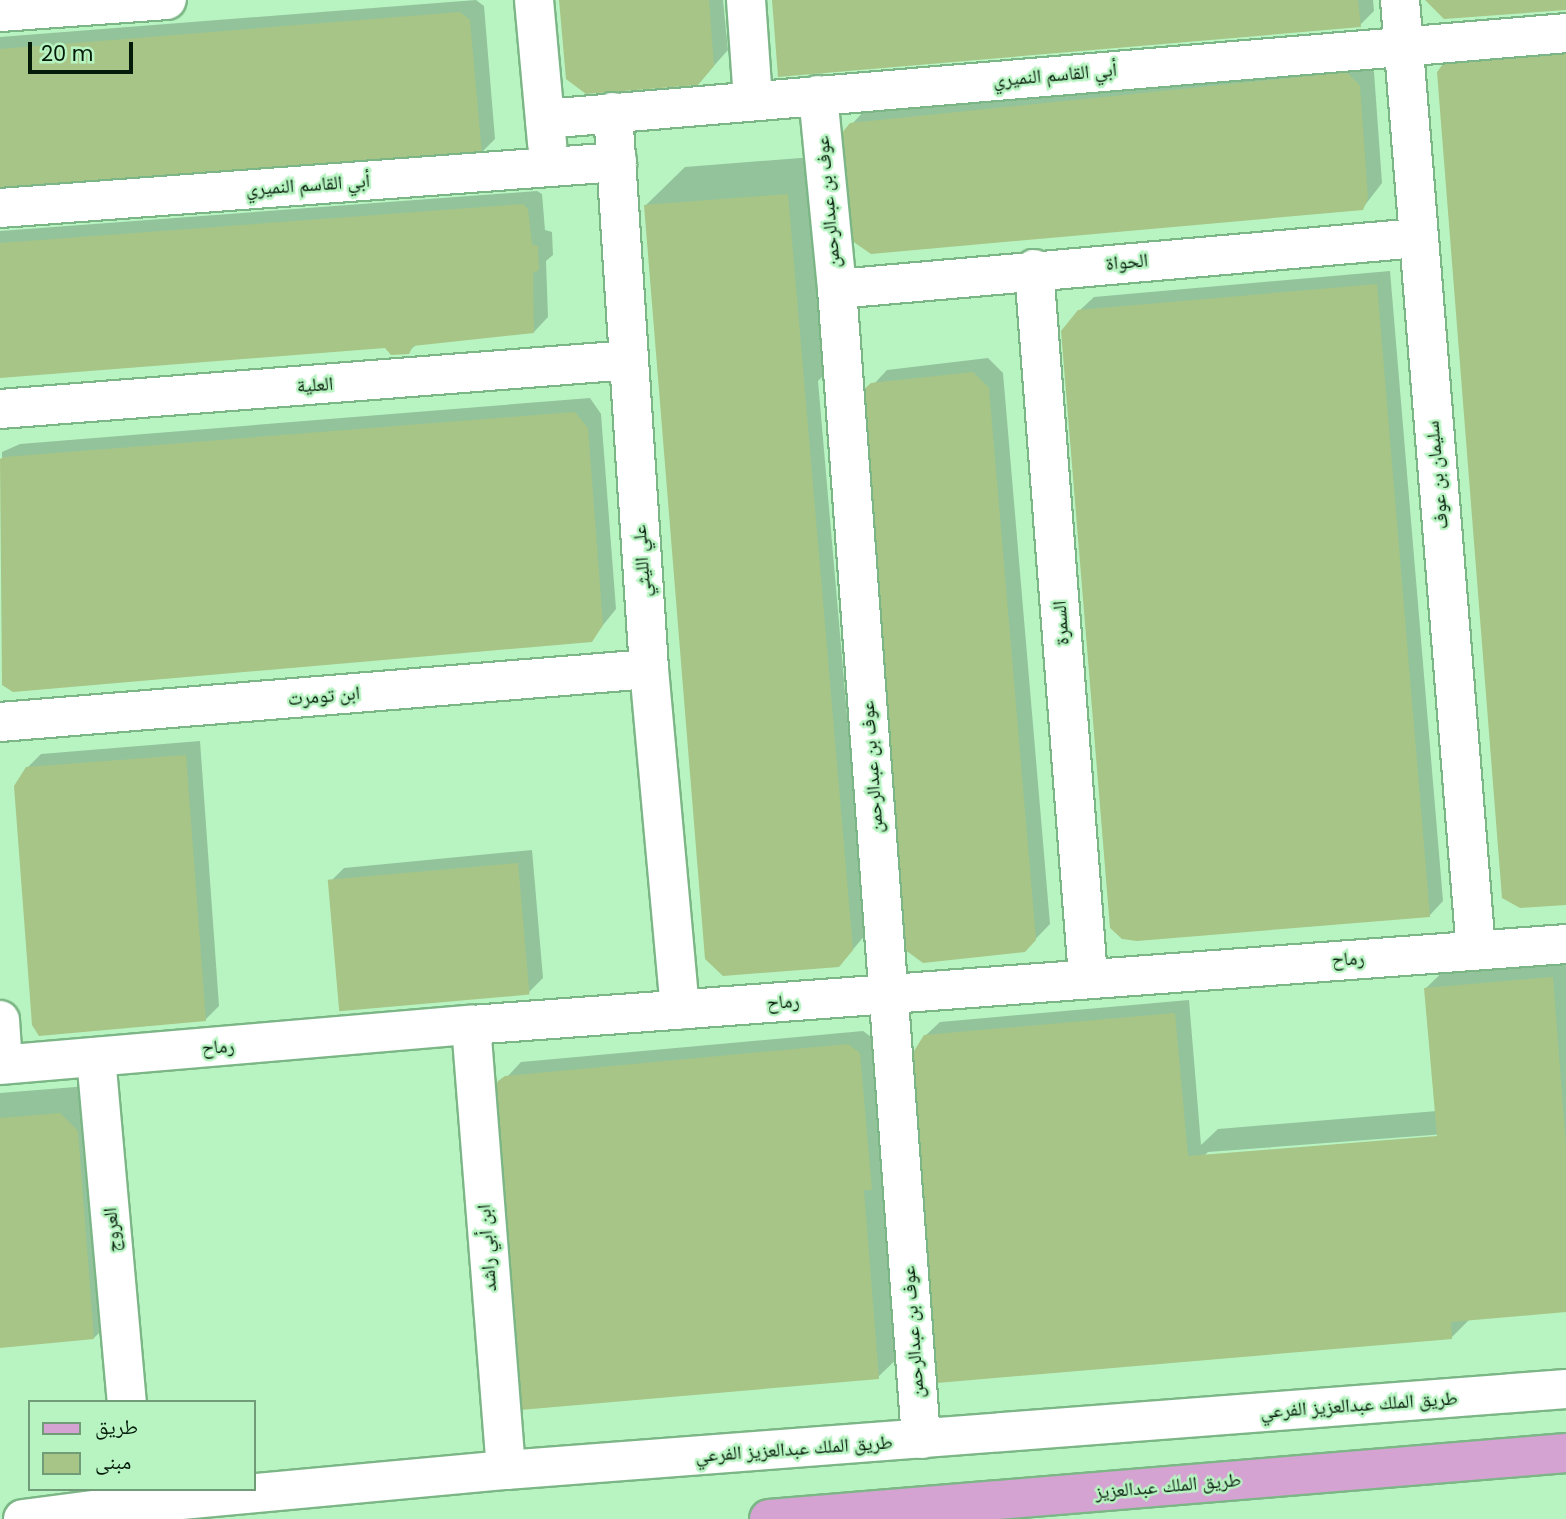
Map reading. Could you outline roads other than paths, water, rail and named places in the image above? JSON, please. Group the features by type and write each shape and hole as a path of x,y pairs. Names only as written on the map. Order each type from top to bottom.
{"main road":[{"name":"طريق الملك عبدالعزيز","path":"769,1519 1566,1453"}],"street":[{"path":"0,12 167,0"},
{"path":"534,0 549,167"},
{"path":"746,0 753,100"},
{"name":"سليمان بن عوف","path":"1400,0 1476,950"},
{"name":"أبي القاسم النميري","path":"545,119 1566,33"},
{"name":"عوف بن عبدالرحمن","path":"818,95 837,289 920,1439"},
{"name":"علي الليثي","path":"613,112 649,669 680,1010"},
{"name":"أبي القاسم النميري","path":"0,208 617,162"},
{"name":"الحواة","path":"837,289 1034,269 1418,238"},
{"name":"السمرة","path":"1034,269 1088,977"},
{"name":"العلية","path":"0,409 629,360"},
{"name":"ابن تومرت","path":"0,722 649,669"},
{"name":"رماح","path":"1,1064 1088,977 1566,944"},
{"path":"0,1020 1,1064"},
{"name":"ابن أبي راشد","path":"471,1025 506,1470"},
{"name":"العروج","path":"96,1057 127,1400"},
{"name":"طريق الملك عبدالعزيز الفرعي","path":"256,1488 1566,1390"},
{"name":"طريق الملك عبدالعزيز الفرعي","path":"23,1519 137,1496 208,1491"}]}
